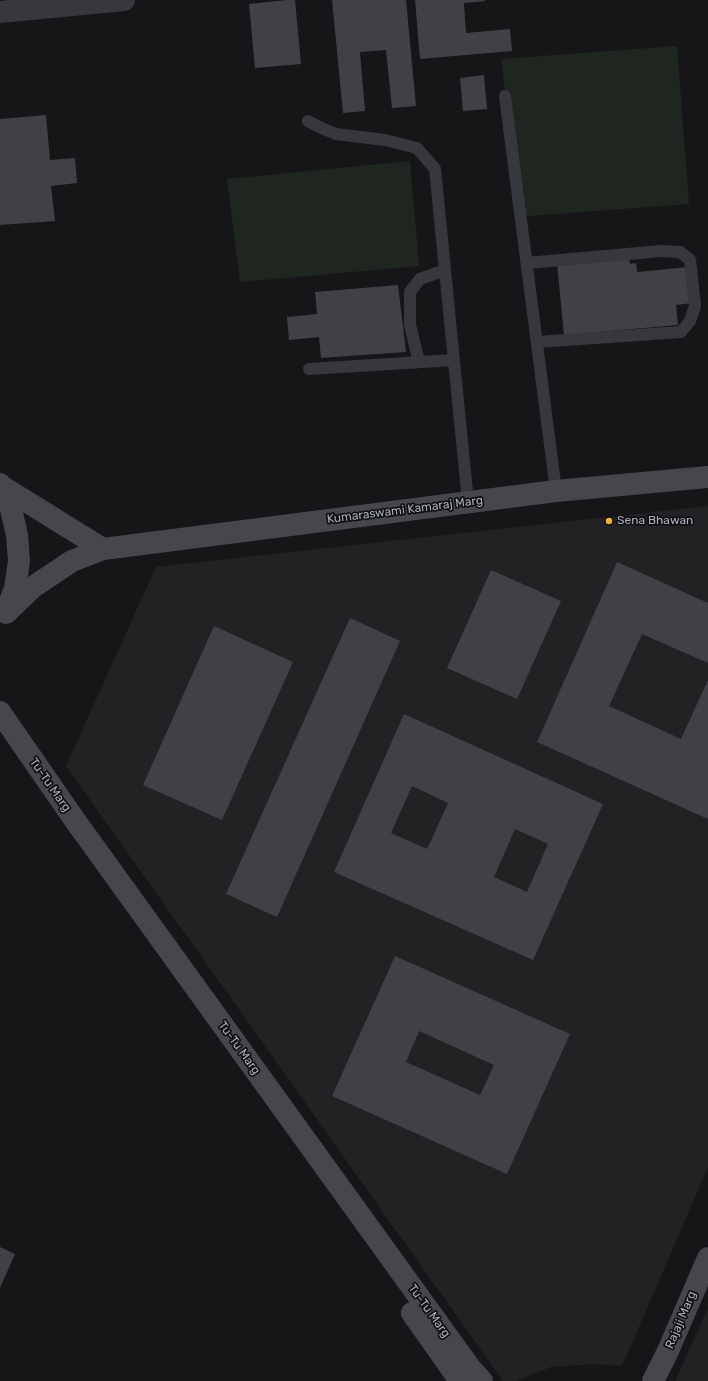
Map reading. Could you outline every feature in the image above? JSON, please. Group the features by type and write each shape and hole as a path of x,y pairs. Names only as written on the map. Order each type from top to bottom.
{"main road":[{"name":"Kumaraswami Kamaraj Marg","path":"3,618 33,587 72,561 103,549 556,491 708,477"},
{"path":"0,484 103,549"},
{"path":"0,484 11,509 17,535 18,561 15,588 3,618"},
{"name":"Tu-Tu Marg","path":"0,712 102,858 471,1369 482,1381"},
{"name":"Tu-Tu Marg","path":"0,738 199,1010 460,1381"},
{"name":"Rajaji Marg","path":"653,1381 668,1351 708,1258"}],"street":[{"path":"0,12 124,0"}],"lane":[{"path":"505,96 556,491"},
{"path":"308,121 319,128 336,134 385,140 417,148 435,169 468,502"},
{"path":"527,263 661,251 680,252 690,260 695,306 690,321 681,332 537,342"},
{"path":"419,362 410,326 410,292 420,279 445,270"},
{"path":"309,369 454,360"}],"shaded area":[{"path":"677,46 689,204 515,217 502,59"},
{"path":"410,161 419,266 240,282 227,179"},
{"path":"708,506 708,1167 622,1366 594,1364 551,1367 515,1381 503,1381 66,766 156,567"},
{"path":"708,1308 708,1381 675,1381"}],"building":[{"path":"295,0 301,64 255,68 249,4"},
{"path":"332,0 406,0 416,106 392,108 386,50 360,52 365,111 343,113"},
{"path":"415,0 485,0 464,3 466,33 510,29 512,51 420,59"},
{"path":"484,75 487,109 463,111 460,78"},
{"path":"46,115 50,160 75,158 77,183 51,186 55,221 0,225 0,119"},
{"path":"629,257 630,264 636,263 637,272 689,267 692,303 676,305 678,325 564,335 557,263"},
{"path":"398,285 406,352 321,358 319,337 289,340 287,317 317,314 315,292"},
{"path":"617,562 708,603 708,663 642,634 609,706 681,739 708,680 708,819 537,742"},
{"path":"491,570 561,601 517,699 447,668"},
{"path":"350,618 400,641 277,917 226,894"},
{"path":"214,626 293,662 222,820 143,785"},
{"path":"404,714 603,804 533,960 334,872","holes":["412,786 448,803 427,849 391,833","515,829 548,844 527,892 494,877"]},
{"path":"395,956 570,1034 507,1174 332,1096","holes":["419,1031 494,1065 480,1095 406,1062"]},
{"path":"0,1247 15,1254 0,1288"}],"place":[{"name":"Sena Bhawan","path":"609,521"}]}
